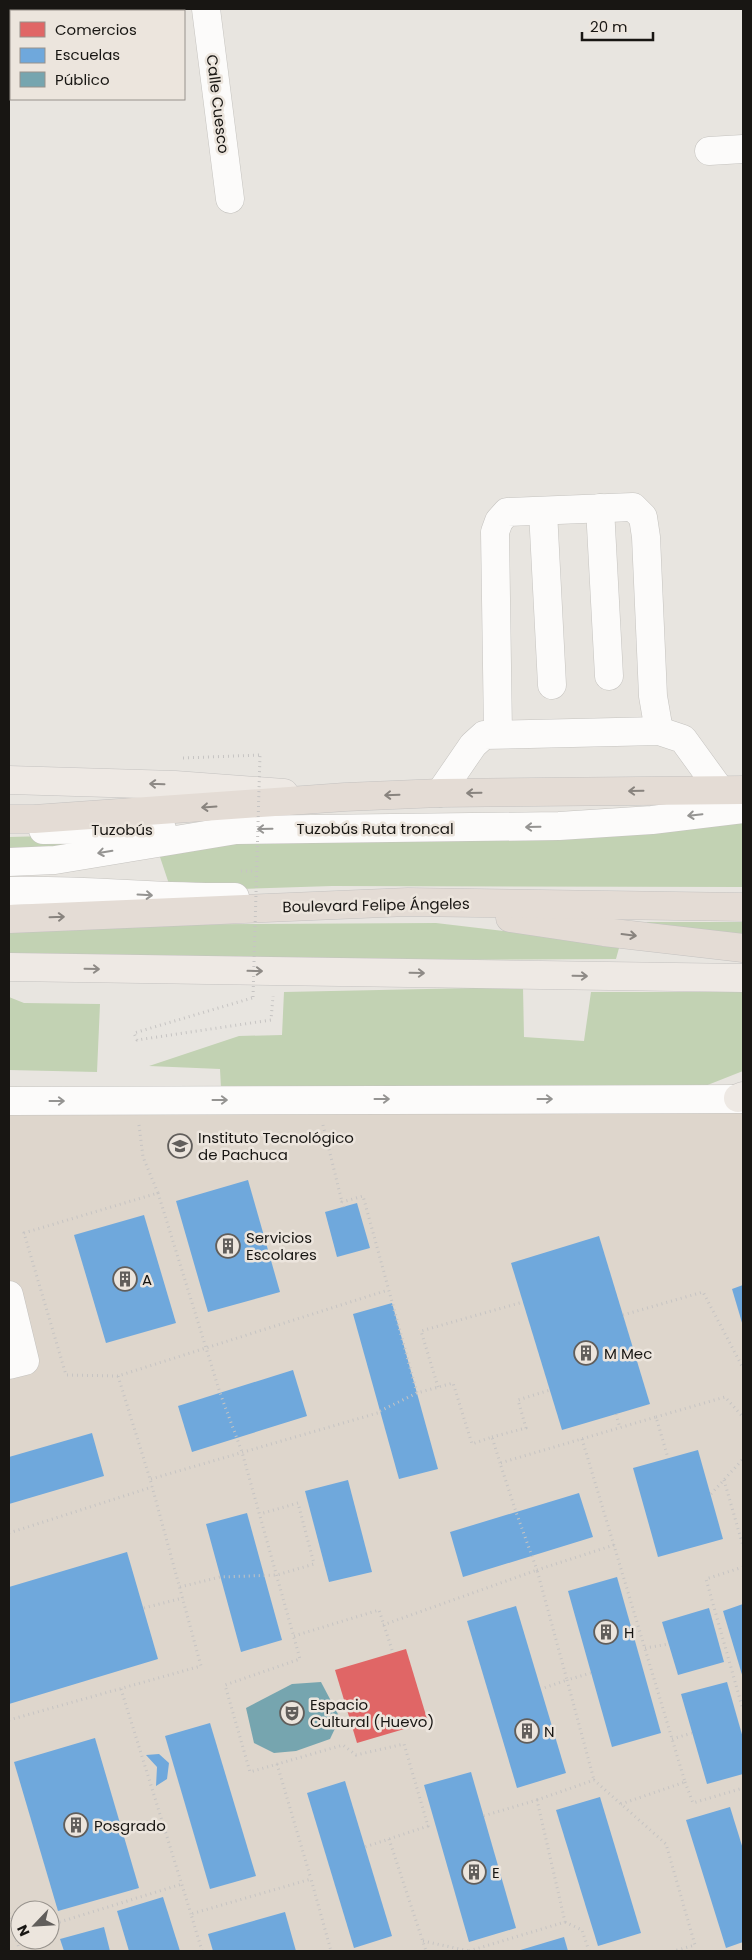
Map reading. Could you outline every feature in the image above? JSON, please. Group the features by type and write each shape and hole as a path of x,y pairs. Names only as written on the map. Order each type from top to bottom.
{"highway":[{"path":"9,818 34,819 440,793 732,790"},
{"path":"408,902 604,932 743,948"},
{"name":"Boulevard Felipe Ángeles","path":"9,919 408,902 743,907"}],"main road":[{"path":"9,780 175,785 345,798"},
{"path":"9,967 743,978"}],"street":[{"name":"Calle Cuesco","path":"206,9 230,199"},
{"path":"709,151 743,149"},
{"path":"498,733 495,532 499,521 507,512 633,507 642,517 646,537 653,696 659,731"},
{"path":"600,508 609,676"},
{"path":"543,511 552,685"},
{"path":"440,793 473,746 484,735 498,733 659,731 683,739 732,790"},
{"name":"Tuzobús Ruta troncal","path":"9,862 55,860 236,830 559,826 652,820 743,809"},
{"name":"Tuzobús","path":"9,831 116,829 236,830"},
{"path":"9,891 53,890 189,897 386,894 743,894"},
{"path":"9,1101 741,1098"},
{"path":"9,1295 25,1361 9,1365"}],"path":[{"path":"260,755 253,997 134,1033 137,1040 271,1020"},
{"path":"316,1099 344,1207"},
{"path":"136,1100 144,1157 158,1194 220,1393 242,1452 300,1659 225,1685 250,1772 343,1745 356,1755 404,1744 428,1826 365,1847"},
{"path":"158,1194 24,1234 66,1375 118,1376 388,1290"},
{"path":"342,1202 363,1196 418,1393"},
{"path":"623,1315 704,1292 743,1368"},
{"path":"438,1387 421,1331 523,1302"},
{"path":"9,1720 201,1666 150,1479 118,1376"},
{"path":"150,1479 379,1413 418,1393 453,1383 472,1444 526,1428 518,1400 550,1390"},
{"path":"500,1463 725,1396 743,1417"},
{"path":"616,1414 620,1428"},
{"path":"656,1418 668,1458"},
{"path":"492,1437 537,1570 594,1780 666,1844 695,1945 674,1951"},
{"path":"582,1439 685,1782 693,1803 743,1788"},
{"path":"711,1494 743,1459"},
{"path":"724,1480 743,1546"},
{"path":"9,1533 152,1487"},
{"path":"180,1587 220,1577 277,1576 314,1564 298,1504 259,1514"},
{"path":"383,1625 537,1570 614,1545"},
{"path":"743,1567 706,1579 743,1710"},
{"path":"144,1608 183,1598"},
{"path":"294,1636 379,1610 393,1653"},
{"path":"645,1648 669,1644"},
{"path":"540,1689 591,1673"},
{"path":"121,1689 202,1951"},
{"path":"672,1739 692,1733"},
{"path":"277,1764 331,1951"},
{"path":"483,1816 594,1780"},
{"path":"621,1804 685,1782"},
{"path":"536,1800 565,1922"},
{"path":"389,1839 426,1951"},
{"path":"191,1914 311,1879"},
{"path":"60,1922 182,1884"},
{"path":"423,1941 469,1951 565,1922 582,1930 590,1951"}],"shaded area":[{"path":"743,1099 743,1951 9,1951 9,1101"}],"green space":[{"path":"743,813 743,887 332,886 208,890 170,887 157,848"},
{"path":"162,833 9,856 9,837"},
{"path":"647,922 743,922 743,944 648,927"},
{"path":"436,923 590,941 619,948 616,959 434,960 9,955 9,928 58,925"},
{"path":"523,987 524,1037 584,1041 591,992 743,992 743,1071 700,1088 221,1088 220,1069 149,1066 239,1036 282,1035 284,992"},
{"path":"9,997 24,1003 100,1004 97,1072 9,1070"}],"building: Comercios":[{"path":"406,1649 428,1722 357,1743 335,1670"}],"building: Escuelas":[{"name":"Servicios Escolares","path":"248,1180 280,1292 208,1312 176,1201"},
{"path":"357,1203 370,1248 337,1257 325,1212"},
{"name":"A","path":"144,1215 176,1323 106,1343 74,1235"},
{"name":"M Mec","path":"599,1236 650,1404 562,1430 511,1263"},
{"path":"743,1285 743,1326 732,1289"},
{"path":"392,1303 438,1469 399,1479 353,1314"},
{"path":"293,1370 307,1416 192,1452 178,1406"},
{"path":"92,1433 104,1476 9,1504 9,1457"},
{"path":"698,1450 723,1539 658,1557 633,1468"},
{"path":"348,1480 372,1572 329,1582 305,1491"},
{"path":"579,1493 593,1537 463,1577 450,1532"},
{"path":"247,1513 282,1640 241,1652 206,1524"},
{"path":"127,1552 158,1659 9,1704 9,1587"},
{"name":"H","path":"617,1577 661,1733 612,1747 568,1591"},
{"path":"743,1604 743,1678 723,1611"},
{"name":"N","path":"516,1606 566,1773 517,1788 467,1621"},
{"path":"709,1608 724,1662 678,1675 662,1622"},
{"path":"727,1682 743,1738 743,1774 707,1784 681,1694"},
{"path":"210,1723 256,1876 210,1889 165,1736"},
{"name":"Posgrado","path":"95,1738 139,1888 60,1910 60,1900 55,1900 14,1762"},
{"path":"159,1754 169,1763 167,1779 156,1786 157,1767 146,1755"},
{"name":"E","path":"471,1772 516,1928 469,1942 424,1785"},
{"path":"345,1781 392,1936 354,1948 307,1793"},
{"path":"600,1797 641,1933 598,1946 556,1810"},
{"path":"730,1807 743,1849 743,1942 726,1948 686,1820"},
{"path":"163,1897 180,1951 129,1951 117,1911"},
{"path":"285,1912 296,1951 213,1951 208,1934"},
{"path":"104,1927 110,1951 64,1951 60,1939"},
{"path":"564,1937 568,1951 517,1951"}],"building: Público":[{"name":"Espacio Cultural (Huevo)","path":"321,1682 340,1718 330,1739 296,1751 274,1753 254,1743 246,1708 292,1684"}],"place":[{"name":"Instituto Tecnológico de Pachuca","path":"180,1146"},
{"name":"Servicios Escolares","path":"228,1246"},
{"name":"A","path":"125,1279"},
{"name":"M Mec","path":"586,1353"},
{"name":"H","path":"606,1632"},
{"name":"Espacio Cultural (Huevo)","path":"292,1713"},
{"name":"N","path":"527,1731"},
{"name":"Posgrado","path":"76,1825"},
{"name":"E","path":"474,1872"}]}
